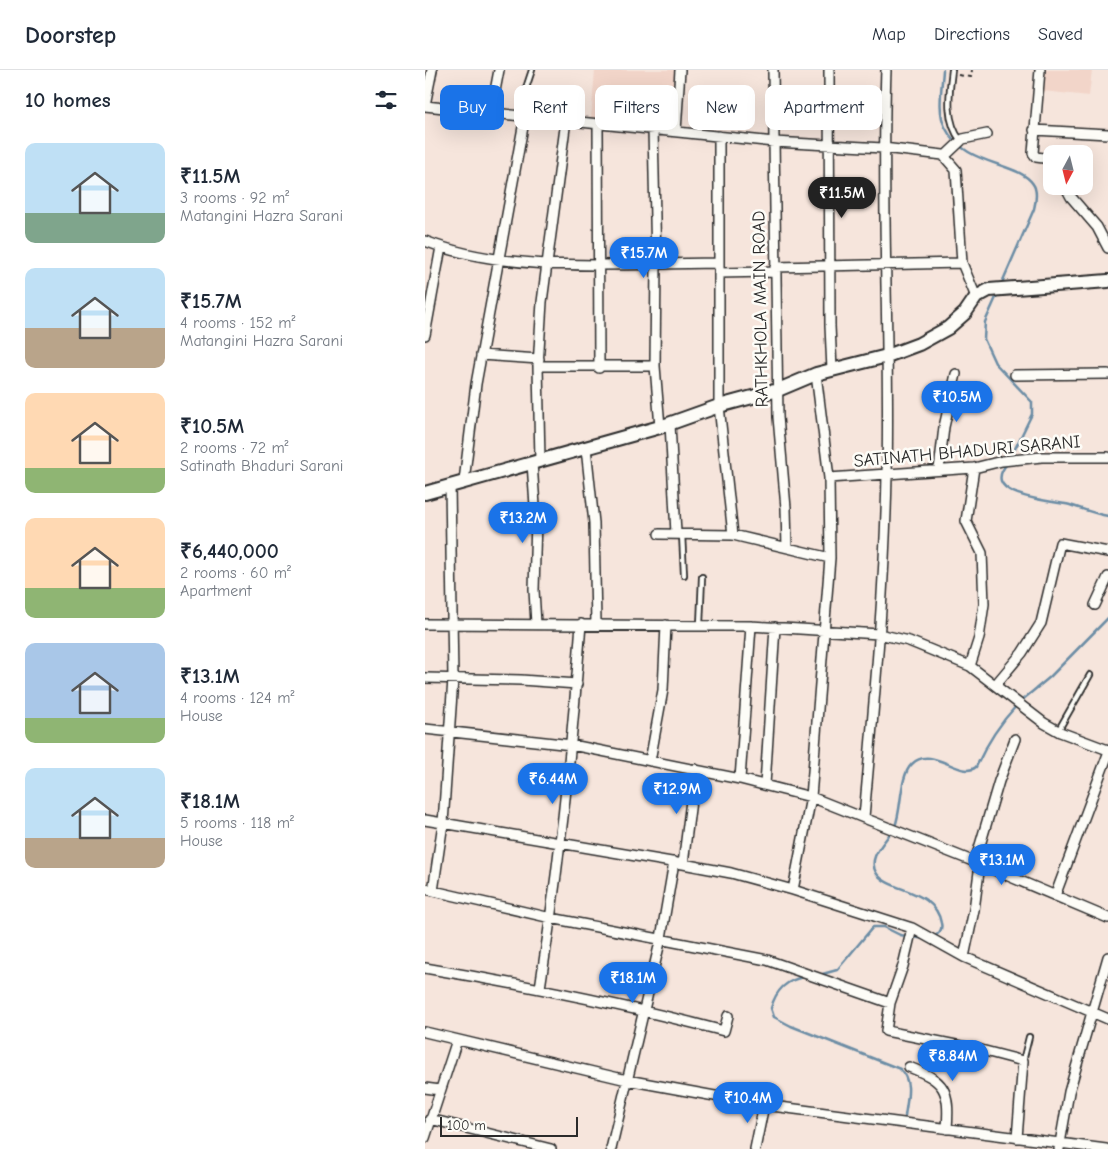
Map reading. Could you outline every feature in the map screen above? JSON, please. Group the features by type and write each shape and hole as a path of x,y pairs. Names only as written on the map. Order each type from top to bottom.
{"street":[{"path":"432,70 425,105 440,107"},
{"path":"496,85 499,70"},
{"path":"676,131 680,70"},
{"name":"RATHKHOLA MAIN ROAD","path":"773,70 778,417 786,508 787,546"},
{"path":"829,70 830,326 832,370"},
{"path":"864,818 879,634 887,474 883,148 886,70"},
{"path":"1040,70 1034,130 1034,155 1043,157"},
{"path":"464,480 470,422 481,355 522,130"},
{"path":"536,624 534,590 539,363 547,262 565,130"},
{"path":"598,130 599,368"},
{"path":"653,130 656,263 655,366 665,425 679,533"},
{"path":"664,130 774,142 830,144 948,154 961,142 987,134"},
{"path":"1034,130 1108,134"},
{"path":"719,136 719,406 733,534"},
{"path":"948,154 956,170 962,263 976,297"},
{"path":"1072,195 1097,227 1108,248"},
{"path":"425,240 441,247 498,259 599,264 719,263"},
{"path":"425,335 441,247"},
{"path":"719,273 831,266 962,263"},
{"path":"425,493 464,480 536,462 665,425 719,406 778,390 816,374 887,356 919,344 947,328 965,313 976,297 989,290 1014,290 1108,281"},
{"path":"481,355 539,363 599,368 655,366"},
{"path":"793,890 811,797 830,558 829,478 816,374"},
{"path":"939,470 944,427 956,374"},
{"path":"1015,375 1108,374"},
{"path":"586,448 594,524 595,624"},
{"name":"SATINATH BHADURI SARANI","path":"829,478 974,468 1002,461 1015,460 1108,457"},
{"path":"970,666 979,638 984,604 982,553 966,521 974,468"},
{"path":"450,485 453,679 443,823 429,890 551,918 767,960 890,1003"},
{"path":"659,534 733,534 830,558"},
{"path":"996,684 1022,653 1041,623 1060,544 1108,552"},
{"path":"1095,604 1108,577"},
{"path":"425,624 751,626 824,629 879,634 909,641 970,666 996,684 1030,713 1058,731 1108,750"},
{"path":"540,988 551,918 572,745 581,624"},
{"path":"650,761 663,690 666,625"},
{"path":"740,779 751,626"},
{"path":"765,785 775,627"},
{"path":"425,678 521,680 577,684"},
{"path":"425,729 572,745 695,769 811,797 978,863 1108,918"},
{"path":"964,957 974,910 978,863 999,781 1015,740"},
{"path":"1055,896 1108,754"},
{"path":"611,1149 679,863 695,769"},
{"path":"425,820 679,863 731,873 793,890 914,931 949,947 964,957 1108,1020"},
{"path":"914,931 907,944 903,966 890,1003 886,1031 981,1050 1023,1061 1017,1138"},
{"path":"1059,1146 1069,1092 1108,957"},
{"path":"425,968 540,988 644,1010 724,1031 728,1016"},
{"path":"425,1032 627,1080 764,1105 1017,1138 1059,1146 1106,1149"},
{"path":"425,1138 457,1040"},
{"path":"909,1067 940,1082 947,1109 947,1129"},
{"path":"425,1088 440,1090"},
{"path":"755,1149 764,1105"},
{"path":"431,1119 551,1149"}],"lane":[{"path":"527,85 533,70"},
{"path":"952,72 950,100 952,126 961,142"},
{"path":"679,533 684,575"},
{"path":"701,577 701,625"},
{"path":"1058,731 1090,676"},
{"path":"1023,1061 1029,1038"}],"path":[{"path":"952,72 971,77 972,70"}],"shaded area":[{"path":"595,70 677,70 676,85 595,85 595,119 591,119"},
{"path":"1045,70 1092,70 1089,96 1043,91"}],"waterway":[{"path":"943,70 941,114 945,127 954,140 965,150 977,157 1016,171 1026,177 1036,190 1034,209 1001,285"},
{"path":"998,293 985,322 984,339 995,363 1032,402 1032,414 1011,457"},
{"path":"1007,464 1001,475 1003,484 1010,490 1036,499 1070,505 1108,516"},
{"path":"1021,701 1050,677 1108,618"},
{"path":"933,937 941,930 941,923 937,912 922,897 883,880 874,868 876,855 895,826 905,776 912,764 920,759 928,758 962,769 969,770 976,767 994,734 1017,705"},
{"path":"819,975 837,970 873,927 884,927 900,935 925,939"},
{"path":"804,977 787,983 779,991 771,1008 774,1017 791,1026 900,1069 907,1079 908,1085 905,1116"}]}
